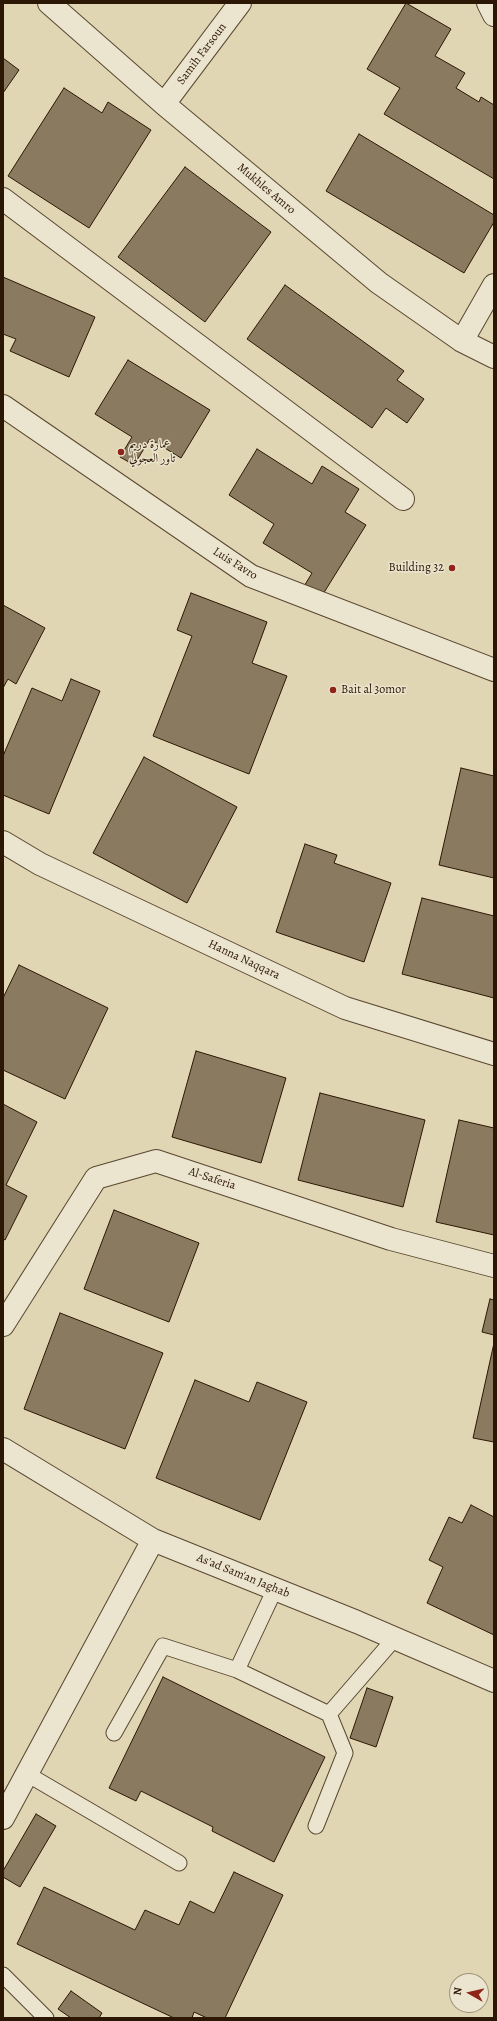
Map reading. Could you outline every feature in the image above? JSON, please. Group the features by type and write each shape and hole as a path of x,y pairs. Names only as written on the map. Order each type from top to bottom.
{"street":[{"name":"Mukhles Amro","path":"49,3 164,104 380,283 462,341 494,357"},
{"name":"Samih Farsoun","path":"164,104 240,3"},
{"path":"488,3 494,15"},
{"path":"3,199 403,499"},
{"path":"462,341 494,285"},
{"name":"Luis Favro","path":"3,406 251,576 494,670"},
{"name":"Hanna Naqqara","path":"3,842 40,864 345,1008 494,1054"},
{"name":"Al-Saferia","path":"3,1325 96,1178 156,1161 391,1238 494,1266"},
{"name":"As'ad Sam'an Jaghab","path":"3,1449 153,1540 395,1638 494,1681"},
{"path":"3,1818 153,1540"}],"lane":[{"path":"237,1670 275,1589"},
{"path":"329,1714 395,1638"},
{"path":"114,1733 163,1646 237,1670 329,1714 345,1753 316,1826"},
{"path":"26,1774 179,1863"},
{"path":"3,1975 46,2018"}],"building":[{"path":"406,3 451,29 435,56 465,73 456,88 479,102 481,97 494,105 494,179 384,114 400,88 367,69"},
{"path":"3,58 19,70 3,93"},
{"path":"64,88 102,113 108,102 151,130 89,228 8,176"},
{"path":"359,134 494,215 494,222 464,273 326,191"},
{"path":"185,167 271,232 205,322 118,257"},
{"path":"3,277 95,317 69,377 10,351 16,339 3,334"},
{"path":"285,285 404,371 397,380 424,399 407,423 386,408 372,428 247,339"},
{"path":"128,360 210,410 181,458 150,439 134,465 120,457 132,437 95,414"},
{"path":"257,449 312,484 322,466 359,489 345,512 366,525 320,599 303,588 312,573 263,543 274,524 229,495"},
{"path":"191,593 267,622 252,663 287,676 249,774 153,736 192,636 177,630"},
{"path":"3,605 45,628 16,684 8,679 3,688"},
{"path":"71,679 100,691 49,814 3,795 3,756 32,688 62,701"},
{"path":"144,757 237,807 187,903 93,853"},
{"path":"461,768 494,776 494,878 439,865"},
{"path":"305,844 337,855 334,863 391,883 364,962 276,932"},
{"path":"422,898 494,916 494,998 402,974"},
{"path":"19,965 108,1008 65,1099 3,1070 3,998"},
{"path":"196,1051 286,1078 261,1163 172,1137"},
{"path":"320,1093 425,1120 403,1207 298,1180"},
{"path":"3,1104 37,1122 6,1185 27,1196 5,1240 3,1239"},
{"path":"459,1120 494,1128 494,1235 436,1222"},
{"path":"114,1210 199,1243 169,1322 84,1289"},
{"path":"490,1299 494,1300 494,1335 482,1332"},
{"path":"60,1313 163,1353 125,1449 24,1409"},
{"path":"494,1343 494,1442 473,1438"},
{"path":"195,1380 249,1402 257,1382 307,1402 260,1520 156,1478"},
{"path":"471,1505 494,1517 494,1635 427,1603 443,1567 429,1560 449,1517 462,1523"},
{"path":"163,1677 325,1757 274,1862 212,1831 213,1827 141,1791 136,1801 109,1788"},
{"path":"367,1688 393,1697 376,1747 350,1738"},
{"path":"36,1814 56,1826 20,1887 3,1877 3,1871"},
{"path":"234,1872 283,1895 225,2018 207,2018 194,2012 192,2018 174,2018 17,1944 44,1887 135,1930 145,1910 179,1925 190,1901 214,1913"},
{"path":"71,1991 102,2013 99,2018 71,2018 58,2009"}],"place":[{"name":"عمارة دريم تاور العجولي","path":"121,452"},
{"name":"Building 32","path":"452,568"},
{"name":"Bait al 3omor","path":"333,690"}]}
